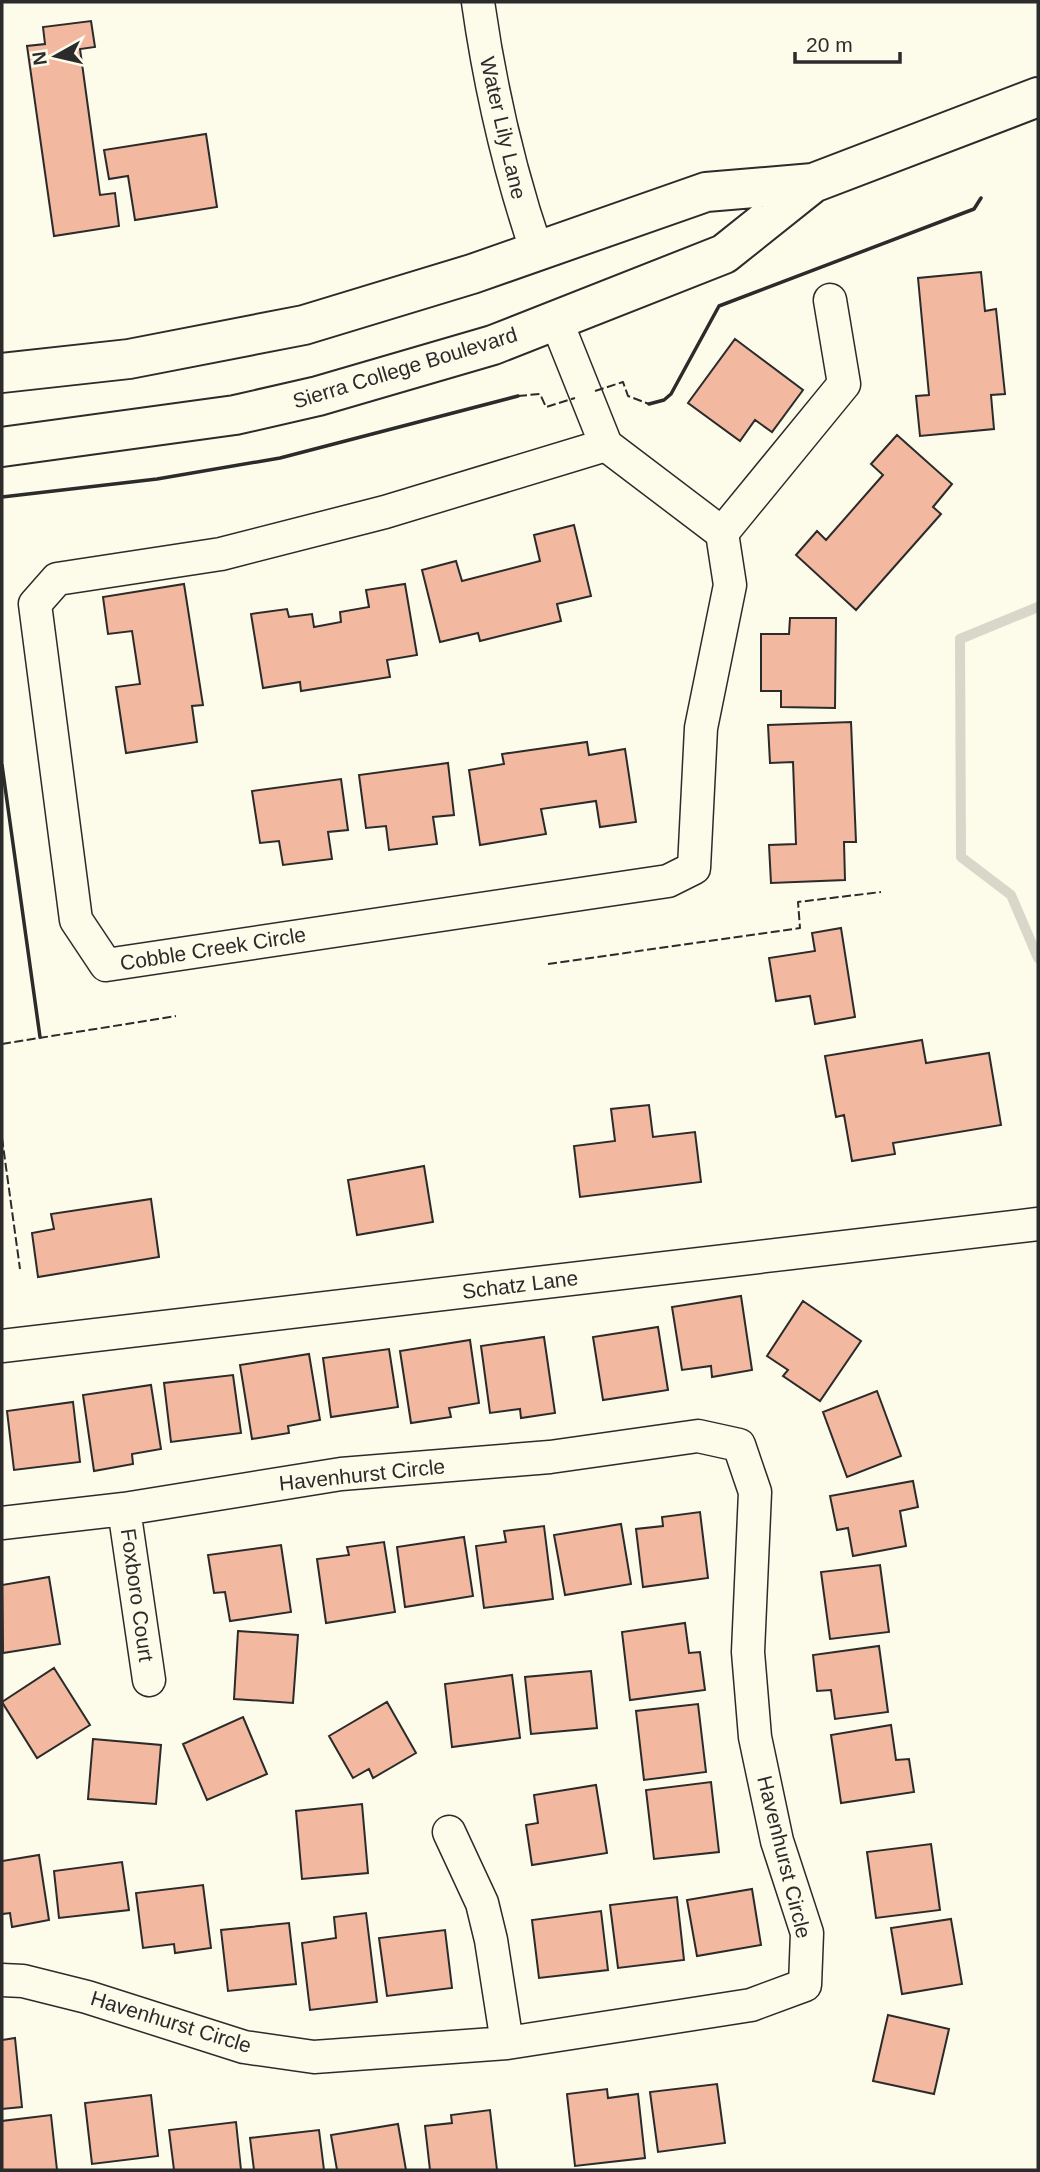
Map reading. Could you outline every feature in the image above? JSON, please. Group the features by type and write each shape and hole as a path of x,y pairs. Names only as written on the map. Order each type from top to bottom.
{"main road":[{"name":"Sierra College Boulevard","path":"2,373 129,359 304,325 537,252 706,192 813,183 1038,97"},
{"name":"Sierra College Boulevard","path":"2,447 235,415 416,369 493,345 724,254 813,183"}],"street":[{"name":"Water Lily Lane","path":"478,2 496,106 521,204 537,252"},
{"path":"556,320 606,446 722,533 844,384 830,300"},
{"name":"Cobble Creek Circle","path":"606,446 385,512 221,554 57,579 35,604 75,920 106,965 667,881 694,868 701,728 730,585 722,533"},
{"name":"Schatz Lane","path":"2,1346 1038,1224"},
{"name":"Havenhurst Circle","path":"2,1523 124,1509 341,1474 551,1457 698,1436 739,1445 755,1492 748,1652 755,1737 776,1841 807,1933 804,1985 751,2005 507,2043 314,2057 244,2047 86,1997 23,1981 2,1980"},
{"name":"Foxboro Court","path":"124,1509 149,1680"},
{"path":"449,1832 482,1903 491,1940 507,2043"}],"building":[{"path":"91,21 95,47 80,49 100,195 115,193 119,226 54,236 27,46 45,44 43,27"},
{"path":"206,134 217,207 135,220 128,176 109,179 104,150"},
{"path":"981,272 985,311 996,309 1005,394 991,395 994,429 920,436 916,396 929,395 918,278"},
{"path":"735,339 803,390 772,432 755,420 740,441 688,403"},
{"path":"897,435 952,484 933,507 941,514 856,610 796,555 817,531 826,540 883,475 871,464"},
{"path":"574,525 591,596 557,604 561,621 480,641 478,633 440,642 422,570 456,561 462,581 540,561 534,535"},
{"path":"184,584 203,705 192,706 197,742 126,753 116,687 140,684 132,631 108,634 103,597"},
{"path":"405,584 417,655 387,660 390,677 301,691 300,682 263,688 251,614 287,609 289,617 312,614 314,627 341,622 340,612 369,607 366,590"},
{"path":"790,618 836,618 835,708 781,707 781,691 761,691 761,634 789,634"},
{"path":"851,722 856,842 844,842 845,880 771,883 769,845 796,844 793,762 770,763 768,725"},
{"path":"587,742 589,755 625,749 636,822 600,827 596,801 541,809 546,834 480,845 469,770 504,764 502,754"},
{"path":"448,763 454,815 433,817 437,844 389,850 386,826 366,828 359,775"},
{"path":"341,779 348,830 328,832 332,859 283,865 279,841 260,843 252,791"},
{"path":"841,928 855,1017 815,1024 810,996 776,1001 769,958 815,951 812,933"},
{"path":"922,1040 926,1063 989,1053 1001,1125 893,1143 895,1154 852,1161 844,1115 836,1117 825,1056"},
{"path":"649,1105 653,1137 695,1132 701,1182 580,1197 574,1146 615,1141 611,1109"},
{"path":"424,1166 433,1222 357,1235 348,1180"},
{"path":"151,1199 159,1257 38,1277 32,1233 54,1229 51,1214"},
{"path":"741,1296 752,1370 712,1377 711,1366 682,1370 672,1307"},
{"path":"803,1301 861,1341 820,1401 783,1376 788,1370 767,1356"},
{"path":"658,1327 668,1390 603,1400 593,1337"},
{"path":"544,1337 555,1413 521,1418 520,1409 490,1413 481,1346"},
{"path":"470,1340 479,1403 449,1408 451,1417 411,1423 400,1351"},
{"path":"389,1349 398,1407 331,1417 323,1358"},
{"path":"309,1354 320,1420 288,1426 289,1433 252,1439 240,1365"},
{"path":"233,1375 241,1433 171,1442 164,1383"},
{"path":"151,1385 161,1449 132,1454 133,1464 94,1471 83,1395"},
{"path":"877,1391 901,1456 847,1477 823,1412"},
{"path":"73,1402 80,1462 14,1470 7,1411"},
{"path":"913,1481 918,1507 900,1511 906,1546 853,1556 848,1528 837,1530 830,1496"},
{"path":"700,1512 708,1578 643,1587 636,1529 663,1526 662,1517"},
{"path":"621,1524 631,1584 565,1595 554,1535"},
{"path":"544,1526 553,1599 484,1608 476,1546 506,1542 504,1531"},
{"path":"464,1537 473,1596 405,1607 397,1547"},
{"path":"384,1542 395,1612 326,1623 317,1559 349,1555 347,1547"},
{"path":"281,1545 291,1612 230,1621 225,1592 214,1593 208,1555"},
{"path":"880,1565 889,1632 830,1639 821,1572"},
{"path":"49,1577 60,1644 3,1653 2,1585"},
{"path":"685,1623 689,1653 700,1652 705,1690 630,1700 622,1632"},
{"path":"238,1631 298,1635 293,1703 234,1699"},
{"path":"879,1646 888,1712 835,1719 831,1690 817,1691 813,1655"},
{"path":"54,1668 90,1725 37,1758 2,1702"},
{"path":"591,1671 597,1728 531,1734 525,1677"},
{"path":"512,1675 520,1738 452,1747 445,1684"},
{"path":"387,1702 416,1753 373,1778 369,1769 353,1778 329,1736"},
{"path":"698,1704 706,1772 644,1780 636,1711"},
{"path":"243,1717 267,1774 207,1800 183,1744"},
{"path":"891,1725 896,1760 909,1759 914,1792 841,1803 831,1735"},
{"path":"93,1739 161,1745 156,1804 88,1799"},
{"path":"711,1782 719,1852 654,1859 646,1790"},
{"path":"596,1785 607,1853 532,1865 526,1825 538,1823 534,1795"},
{"path":"362,1804 368,1873 302,1879 296,1811"},
{"path":"931,1844 940,1910 876,1918 867,1852"},
{"path":"39,1855 49,1920 12,1927 10,1913 2,1914 2,1861"},
{"path":"122,1862 129,1910 59,1918 54,1871"},
{"path":"203,1885 211,1948 175,1953 174,1944 143,1948 136,1893"},
{"path":"752,1889 761,1945 697,1956 687,1900"},
{"path":"677,1897 684,1960 618,1968 610,1905"},
{"path":"601,1911 608,1970 539,1978 532,1920"},
{"path":"366,1913 377,2002 310,2010 302,1943 336,1938 334,1917"},
{"path":"951,1919 962,1984 902,1994 891,1928"},
{"path":"289,1923 296,1984 228,1991 221,1930"},
{"path":"445,1930 452,1988 387,1996 379,1938"},
{"path":"888,2015 949,2029 934,2094 873,2081"},
{"path":"15,2038 22,2107 2,2109 2,2040"},
{"path":"717,2084 725,2143 658,2152 650,2092"},
{"path":"607,2089 608,2098 638,2094 645,2158 575,2166 567,2094"},
{"path":"151,2095 158,2156 92,2164 85,2103"},
{"path":"490,2110 497,2170 430,2170 425,2126 452,2123 451,2115"},
{"path":"51,2115 57,2170 2,2170 2,2121"},
{"path":"236,2122 241,2170 174,2170 169,2130"},
{"path":"398,2124 406,2170 337,2170 331,2135"},
{"path":"319,2130 324,2170 254,2170 250,2138"}],"waterway":[{"path":"1038,607 960,639 961,857 1011,895 1038,958"}],"fence":[{"path":"595,391 623,382 628,396 649,404"},
{"path":"518,396 540,394 546,407 575,398"},
{"path":"548,964 800,928 798,902 881,892"},
{"path":"2,1044 176,1016"},
{"path":"2,1138 20,1269"}],"wall":[{"path":"649,404 664,400 671,394 719,306 974,209 981,198"},
{"path":"2,497 157,479 280,458 518,396"},
{"path":"2,765 40,1037"}]}
